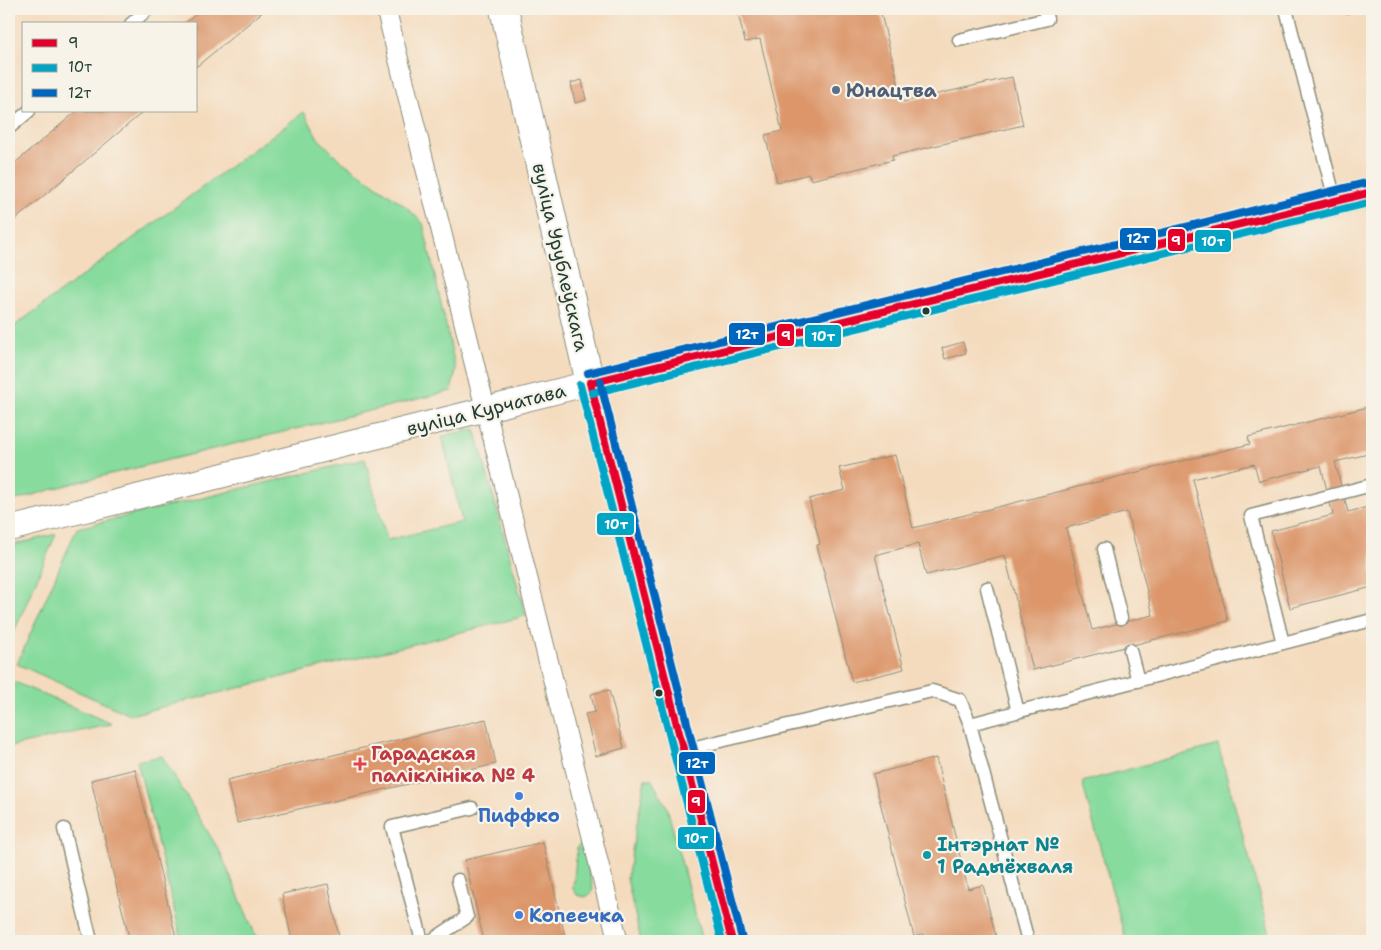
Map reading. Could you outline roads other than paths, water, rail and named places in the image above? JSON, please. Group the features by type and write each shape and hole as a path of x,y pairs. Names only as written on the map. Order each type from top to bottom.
{"main road":[{"name":"вуліца Урублеўскага","path":"504,9 590,383 732,941"},
{"name":"вуліца Курчатава","path":"590,383 1372,192"}],"street":[{"path":"381,9 486,408 618,941"},
{"name":"вуліца Курчатава","path":"9,529 590,383"}],"lane":[{"path":"133,22 148,9"},
{"path":"959,40 1047,19 1044,9"},
{"path":"1286,9 1335,200"},
{"path":"9,128 28,112"},
{"path":"1283,643 1251,516 1372,485"},
{"path":"1104,549 1121,618"},
{"path":"987,588 1018,712"},
{"path":"970,724 1372,620"},
{"path":"1130,650 1138,681"},
{"path":"684,750 932,691 960,700 970,724 1028,941"},
{"path":"422,941 392,827 472,808"},
{"path":"64,829 91,941"},
{"path":"431,941 467,917 458,880"}],"place":[{"name":"Юнацтва","path":"836,90"},
{"name":"Гарадская паліклініка № 4","path":"360,764"},
{"name":"Пиффко","path":"519,796"},
{"name":"Інтэрнат № 1 Радыёхваля","path":"927,855"},
{"name":"Копеечка","path":"519,915"}]}
